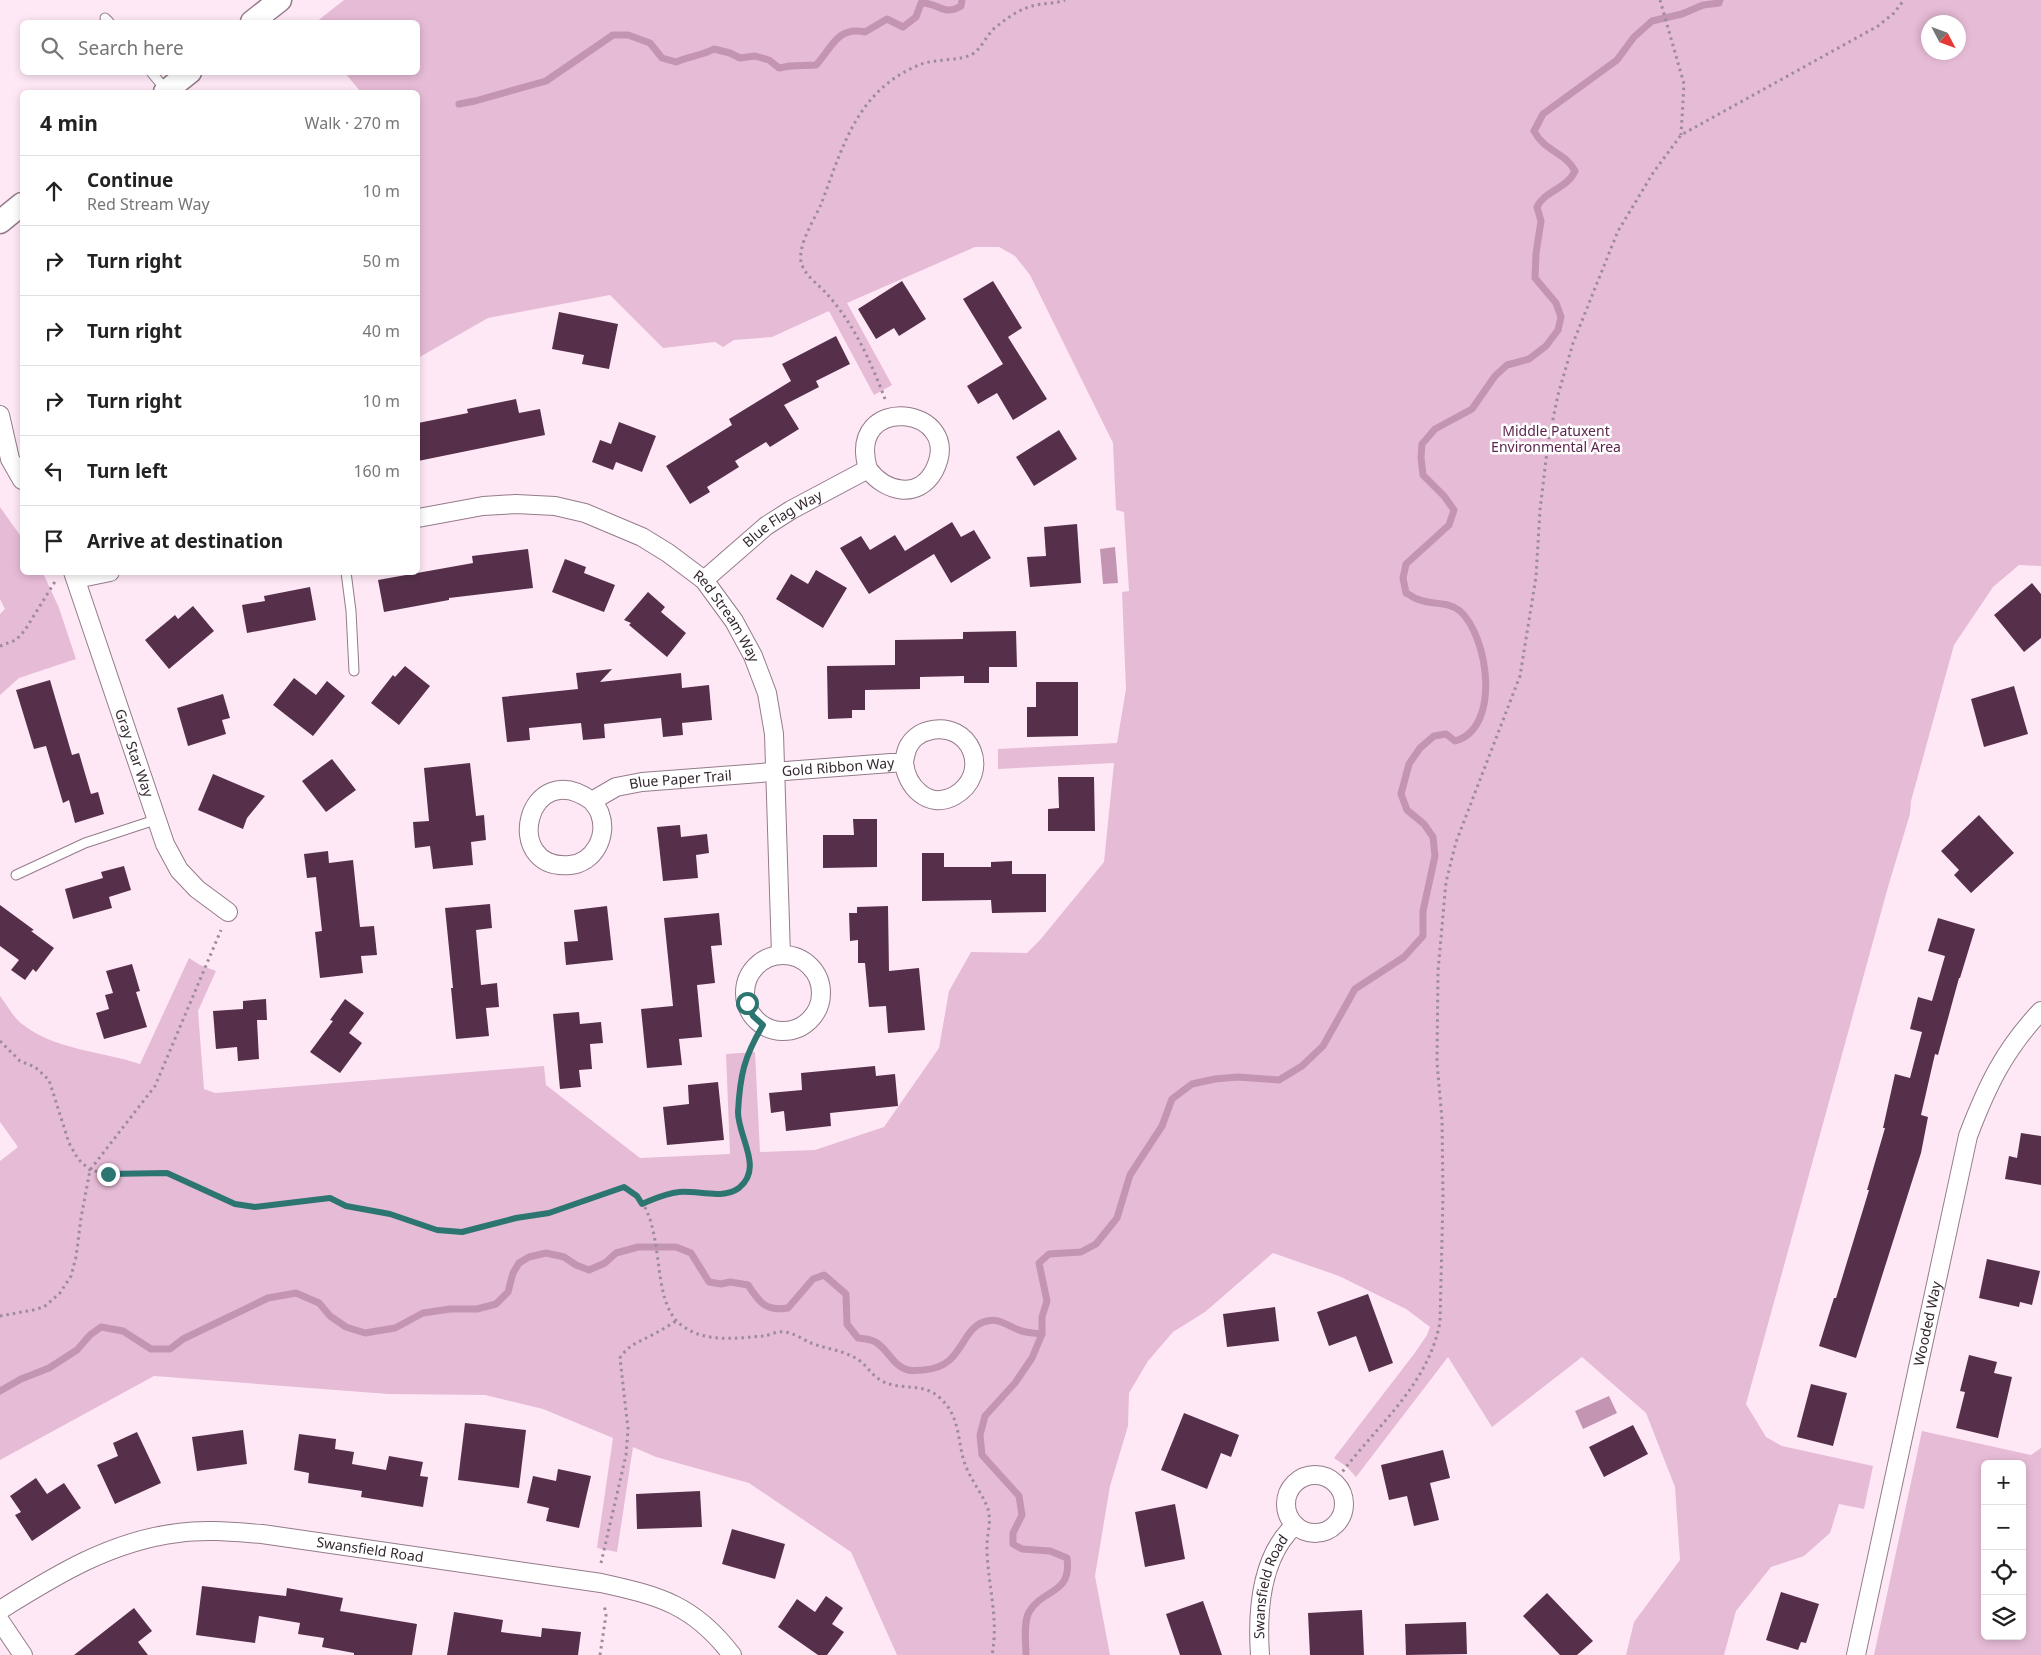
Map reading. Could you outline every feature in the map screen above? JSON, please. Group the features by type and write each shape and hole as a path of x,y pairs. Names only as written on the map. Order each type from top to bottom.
{"street":[{"path":"255,20 280,0"},
{"path":"168,90 186,75"},
{"path":"0,222 20,206"},
{"path":"0,414 5,455 20,477"},
{"path":"905,415 918,418 930,426 936,435 939,461 930,477 920,485 908,489 896,489 886,486 875,479 868,469 865,457 868,438 880,422 892,416 905,415"},
{"name":"Blue Flag Way","path":"704,580 766,526 790,510 868,469"},
{"name":"Red Stream Way","path":"420,518 482,506 516,504 555,506 585,513 642,537 668,553 704,580 734,621 753,656 768,701 774,734 781,955"},
{"name":"Gray Star Way","path":"69,576 158,819 165,844 179,870 197,889 228,912"},
{"name":"Gold Ribbon Way","path":"936,729 952,731 962,736 970,746 974,757 974,768 971,780 962,791 950,798 935,799 924,796 911,786 905,775 904,762 908,747 916,737 924,732 936,729"},
{"name":"Gold Ribbon Way","path":"774,772 904,762"},
{"name":"Blue Paper Trail","path":"592,801 616,787 642,782 774,772"},
{"path":"570,790 582,794 592,801 600,813 603,827 600,842 593,854 583,862 560,866 546,861 535,852 529,841 528,822 532,810 544,797 558,791 570,790"},
{"path":"781,955 797,957 809,964 817,974 822,989 820,1004 811,1020 799,1028 784,1032 763,1025 753,1016 747,1003 746,987 751,973 759,964 769,958 781,955"},
{"name":"Wooded Way","path":"1856,1655 1968,1136 1981,1101 1999,1064 2023,1030 2041,1011"},
{"name":"Swansfield Road","path":"1315,1474 1326,1476 1335,1482 1342,1492 1344,1503 1342,1514 1336,1524 1326,1530 1315,1533 1304,1531 1294,1525 1288,1515 1286,1504 1288,1493 1294,1483 1303,1477 1315,1474"},
{"name":"Swansfield Road","path":"1260,1655 1258,1635 1260,1606 1266,1576 1273,1553 1282,1536 1294,1525"},
{"name":"Swansfield Road","path":"0,1610 57,1575 103,1552 137,1541 178,1533 217,1530 262,1534 601,1583 647,1593 678,1606 702,1622 732,1655"},
{"path":"0,1621 23,1655"}],"lane":[{"path":"153,75 164,90"},
{"path":"346,575 351,611 354,672"},
{"path":"16,875 85,843 158,819"}],"path":[{"path":"892,416 876,376 846,317 806,272 801,262 804,242 816,217 847,135 859,113 874,94 898,76 919,65 940,59 960,58 973,53 993,29 1012,14 1032,6 1065,0"},
{"path":"1335,1482 1348,1463 1408,1393 1426,1365 1436,1343 1440,1322 1444,1198 1438,1062 1438,971 1446,882 1456,842 1520,676 1536,577 1540,510 1548,443 1558,395 1573,343 1618,231 1653,173 1681,135 1878,26 1894,13 1904,0"},
{"path":"1661,2 1684,84 1681,135"},
{"path":"0,646 16,640 69,576"},
{"path":"0,1316 44,1306 60,1293 70,1276 76,1257 90,1170 155,1086 228,912"},
{"path":"642,1204 659,1196 679,1192 724,1194 738,1188 749,1176 750,1162 738,1115 740,1089 743,1064 750,1047 763,1025"},
{"path":"0,1041 20,1060 35,1067 49,1080 69,1143 78,1159 90,1170 108,1174 167,1173 235,1204 255,1207 330,1198 346,1206 390,1214 437,1230 462,1232 516,1218 549,1213 624,1187 637,1196 648,1212 654,1231 659,1270 668,1308 684,1328 710,1338 788,1333 810,1343 846,1353 859,1360 881,1381 902,1387 921,1387 938,1396 950,1411 960,1435 966,1468 988,1510 990,1526 987,1546 988,1575 994,1606 996,1636 992,1655"},
{"path":"600,1655 606,1615 601,1583 601,1560 626,1456 628,1429 620,1358 625,1350 633,1344 654,1335 676,1320"}],"green space":[{"name":"Middle Patuxent Environmental Area","path":"344,0 2041,0 2041,566 2019,565 1993,587 1954,645 1911,801 1910,814 1888,887 1746,1404 1766,1437 1782,1446 1873,1466 1864,1509 1839,1504 1830,1533 1804,1556 1771,1567 1736,1611 1724,1655 1626,1655 1634,1622 1680,1560 1675,1487 1646,1413 1582,1357 1492,1427 1448,1357 1356,1477 1347,1467 1334,1458 1414,1354 1430,1327 1406,1309 1339,1276 1273,1253 1205,1312 1173,1332 1148,1361 1129,1393 1128,1426 1110,1486 1095,1576 1110,1655 897,1655 851,1552 749,1483 656,1457 633,1447 617,1552 597,1548 613,1438 543,1409 485,1395 388,1394 154,1376 0,1460 0,1161 18,1147 0,1122 0,996 19,1021 35,1033 64,1045 140,1064 189,958 200,965 216,971 198,1011 204,1089 215,1093 544,1066 546,1085 640,1158 730,1154 726,1054 755,1052 760,1152 815,1150 884,1127 939,1048 949,991 971,952 1027,953 1040,940 1104,862 1114,763 998,769 998,749 1117,743 1126,689 1122,592 1129,591 1124,512 1116,510 1113,443 1030,275 1015,256 999,247 975,247 847,303 892,385 874,395 829,311 772,337 734,340 723,347 715,342 663,348 610,295 488,318 420,357 420,90 359,90 347,75 420,75 420,20 319,20"},
{"path":"0,507 20,535 20,575 44,575 59,608 76,659 19,678 0,695 0,614 5,609 0,599"},
{"path":"1922,1431 2031,1455 2041,1448 2041,1655 1874,1655"}],"shaded area":[{"path":"1115,547 1118,583 1103,584 1100,549"},
{"path":"1609,1396 1617,1413 1583,1429 1575,1411"}],"building":[{"path":"902,281 926,319 899,336 894,328 876,339 858,309"},
{"path":"993,281 1022,328 1008,337 1047,399 1013,420 997,393 978,404 967,386 1003,364 963,299"},
{"path":"559,312 618,324 609,369 582,364 584,355 552,349"},
{"path":"836,336 850,364 816,381 819,387 784,405 799,429 770,447 766,442 735,461 739,467 707,487 710,492 690,504 666,466 732,425 729,419 791,381 782,364"},
{"path":"516,399 519,413 540,409 545,435 420,461 420,423 468,413 467,409"},
{"path":"619,422 656,436 642,472 616,462 613,470 592,462 600,440 611,444"},
{"path":"1059,430 1077,459 1034,486 1016,457"},
{"path":"952,522 961,537 974,530 991,558 951,583 934,554 869,594 840,548 861,536 870,550 895,535 905,551"},
{"path":"1077,524 1081,583 1030,587 1027,557 1046,556 1044,527"},
{"path":"528,549 533,588 449,598 449,600 384,612 378,580 406,575 420,575 420,572 473,563 472,556"},
{"path":"565,559 586,567 584,573 615,585 604,612 552,592"},
{"path":"816,570 847,588 823,628 776,599 791,574 808,584"},
{"path":"2032,583 2041,594 2041,638 2024,652 1994,615"},
{"path":"310,587 316,620 247,633 242,605 265,601 264,596"},
{"path":"648,592 665,607 661,612 686,633 667,657 629,625 631,623 624,620"},
{"path":"193,606 214,631 169,669 145,640 175,615 178,619"},
{"path":"1016,631 1017,667 989,667 989,683 964,683 964,676 920,677 920,689 865,690 865,710 852,710 852,718 828,719 827,666 895,665 895,640 963,639 963,632"},
{"path":"405,666 430,686 399,725 371,703 393,675 395,677"},
{"path":"612,669 600,682 681,673 682,688 709,685 712,720 682,723 683,735 663,737 661,718 604,724 605,738 583,740 581,723 529,728 530,740 507,742 502,697 578,689 576,673"},
{"path":"294,678 316,695 327,681 345,696 313,736 273,705"},
{"path":"50,680 72,755 79,753 91,794 98,792 104,814 75,823 69,800 63,803 46,746 34,749 16,690"},
{"path":"1036,682 1078,682 1078,736 1027,737 1027,707 1036,707"},
{"path":"2014,686 2028,734 1984,747 1971,699"},
{"path":"223,694 230,718 222,720 226,734 188,746 177,708"},
{"path":"332,759 356,790 326,812 302,781"},
{"path":"470,763 476,816 484,815 486,840 471,842 473,865 433,869 430,846 415,848 413,822 429,821 424,768"},
{"path":"213,774 265,796 247,818 243,829 198,810"},
{"path":"1058,777 1094,777 1095,831 1048,831 1048,809 1059,808"},
{"path":"1979,815 2014,853 1971,893 1954,875 1959,870 1941,851"},
{"path":"853,819 877,819 877,867 823,868 823,835 854,835"},
{"path":"680,825 681,837 707,834 709,853 696,855 698,878 663,881 657,827"},
{"path":"328,851 329,863 353,860 360,927 374,926 377,955 361,956 363,973 320,978 315,932 322,931 316,877 307,878 304,854"},
{"path":"922,853 944,853 944,867 991,867 991,862 1012,861 1012,874 1046,874 1046,912 992,913 991,900 922,901"},
{"path":"124,866 131,890 109,897 112,908 73,919 65,889 103,878 101,872"},
{"path":"490,904 492,928 476,930 481,985 497,983 499,1007 486,1008 489,1036 456,1039 445,908"},
{"path":"0,905 34,930 31,931 54,948 36,972 33,969 25,980 11,970 19,960 0,946"},
{"path":"607,906 613,960 566,965 564,942 578,941 574,910"},
{"path":"888,906 889,971 919,968 925,1030 888,1033 886,1006 869,1007 865,963 858,963 858,940 850,941 849,913 857,913 857,907"},
{"path":"719,913 722,945 711,946 715,983 697,985 702,1037 679,1039 682,1065 647,1068 641,1009 673,1006 664,918"},
{"path":"1938,918 1975,929 1959,978 1938,1055 1935,1054 1921,1115 1928,1117 1921,1153 1856,1358 1819,1346 1834,1298 1836,1298 1869,1190 1867,1190 1885,1128 1883,1128 1895,1074 1910,1078 1922,1032 1910,1029 1918,997 1932,1001 1945,956 1928,951"},
{"path":"132,964 140,991 136,992 147,1027 104,1039 96,1013 109,1009 105,995 113,993 106,971"},
{"path":"266,999 267,1020 257,1020 259,1059 238,1061 237,1047 216,1049 213,1011 243,1009 243,1001"},
{"path":"345,999 364,1013 349,1033 362,1043 340,1073 310,1052 333,1021 330,1020"},
{"path":"579,1012 580,1024 601,1022 603,1043 590,1044 592,1069 579,1070 581,1087 560,1089 553,1014"},
{"path":"875,1066 876,1076 895,1074 898,1106 830,1113 831,1126 786,1131 784,1111 771,1113 769,1093 802,1090 801,1073"},
{"path":"718,1082 724,1140 667,1145 663,1107 689,1104 688,1085"},
{"path":"2021,1133 2041,1136 2041,1185 2005,1179 2009,1156 2017,1158"},
{"path":"1987,1259 2040,1271 2032,1305 2020,1302 2019,1307 1979,1298"},
{"path":"1368,1294 1393,1363 1369,1372 1356,1336 1329,1346 1317,1312"},
{"path":"1275,1307 1279,1341 1227,1347 1223,1314"},
{"path":"1969,1355 1997,1362 1994,1373 2012,1377 1998,1438 1956,1428 1965,1392 1960,1391"},
{"path":"1811,1384 1847,1393 1833,1446 1797,1437"},
{"path":"1184,1413 1239,1435 1231,1457 1221,1453 1207,1489 1161,1470"},
{"path":"465,1423 526,1430 519,1488 458,1480"},
{"path":"1633,1425 1648,1454 1604,1477 1589,1447"},
{"path":"243,1430 247,1464 197,1471 192,1437"},
{"path":"137,1432 161,1483 115,1504 97,1465 118,1456 113,1443"},
{"path":"299,1434 336,1439 335,1449 354,1452 352,1464 386,1470 389,1456 423,1462 420,1476 428,1477 423,1507 361,1497 362,1491 308,1483 309,1473 294,1470"},
{"path":"1443,1450 1450,1478 1430,1483 1439,1520 1414,1526 1407,1496 1389,1500 1381,1465"},
{"path":"558,1469 591,1476 579,1528 546,1521 549,1508 527,1503 533,1476 556,1481"},
{"path":"36,1478 47,1494 64,1483 81,1508 32,1541 15,1515 21,1512 10,1496"},
{"path":"700,1491 702,1527 637,1529 636,1494"},
{"path":"1175,1504 1185,1559 1145,1567 1135,1512"},
{"path":"732,1529 785,1544 775,1579 722,1564"},
{"path":"202,1586 286,1596 287,1588 343,1598 340,1611 417,1624 412,1655 354,1655 354,1653 322,1647 324,1638 298,1634 300,1623 259,1616 255,1643 196,1635"},
{"path":"1781,1592 1819,1604 1806,1643 1801,1642 1798,1650 1766,1640"},
{"path":"1547,1593 1593,1641 1577,1655 1560,1655 1523,1616"},
{"path":"826,1596 843,1608 832,1624 844,1632 827,1655 818,1655 778,1627 797,1599 815,1612"},
{"path":"1203,1601 1222,1655 1180,1655 1166,1614"},
{"path":"134,1608 152,1631 138,1642 148,1655 74,1655"},
{"path":"1362,1610 1364,1655 1310,1655 1308,1613"},
{"path":"454,1612 503,1620 501,1632 541,1637 542,1628 581,1632 578,1655 447,1655"},
{"path":"1466,1622 1467,1654 1406,1655 1405,1624"}],"waterway":[{"path":"459,104 546,81 613,35 628,35 650,43 662,58 676,62 714,49 740,58 755,56 769,60 779,68 816,65 841,35 848,32 865,32 887,19 903,27 916,17 921,3 950,10 961,6 962,0"},
{"path":"1026,1655 1025,1627 1029,1612 1035,1604 1061,1585 1065,1579 1067,1558 1050,1551 1022,1549 1013,1544 1013,1533 1022,1515 1019,1496 982,1455 980,1435 985,1416 1015,1383 1032,1358 1042,1334 1042,1317 1047,1301 1039,1263 1049,1254 1081,1252 1096,1244 1117,1218 1130,1175 1162,1126 1172,1099 1192,1084 1238,1077 1279,1080 1302,1066 1323,1046 1355,989 1404,957 1423,936 1423,911 1435,856 1433,837 1424,824 1407,810 1401,794 1409,764 1420,748 1434,736 1446,734 1455,741 1470,733 1480,719 1485,701 1486,680 1478,640 1470,623 1460,611 1451,606 1418,599 1406,593 1403,578 1406,564 1449,525 1454,510 1444,496 1423,475 1422,444 1435,429 1472,409 1495,376 1507,365 1529,359 1546,346 1558,330 1561,317 1556,303 1535,278 1536,253 1541,221 1537,207 1545,197 1567,182 1575,171 1566,160 1544,143 1534,131 1543,114 1617,60 1634,37 1652,21 1682,14 1703,5 1719,3 1720,0"},
{"path":"0,1391 21,1379 49,1368 77,1350 90,1335 101,1327 123,1331 151,1349 170,1349 183,1339 268,1298 296,1293 319,1303 330,1316 346,1327 365,1333 395,1328 423,1313 450,1309 477,1309 496,1304 508,1292 513,1273 519,1263 529,1257 546,1253 564,1257 576,1265 589,1270 605,1263 616,1253 638,1247 676,1247 691,1253 709,1282 721,1284 730,1282 748,1285 760,1301 769,1307 780,1309 788,1308 813,1279 824,1275 846,1294 847,1324 858,1338 875,1342 899,1366 908,1370 937,1368 947,1362 971,1331 987,1321 1000,1321 1022,1331 1042,1334"}],"route":[{"path":"108,1174 167,1173 235,1204 255,1207 330,1198 346,1206 390,1214 437,1230 462,1232 516,1218 549,1213 624,1187 637,1196 642,1204 659,1196 679,1192 724,1194 738,1188 749,1176 750,1162 738,1115 740,1089 743,1064 750,1047 763,1025 753,1016 747,1003"}]}
